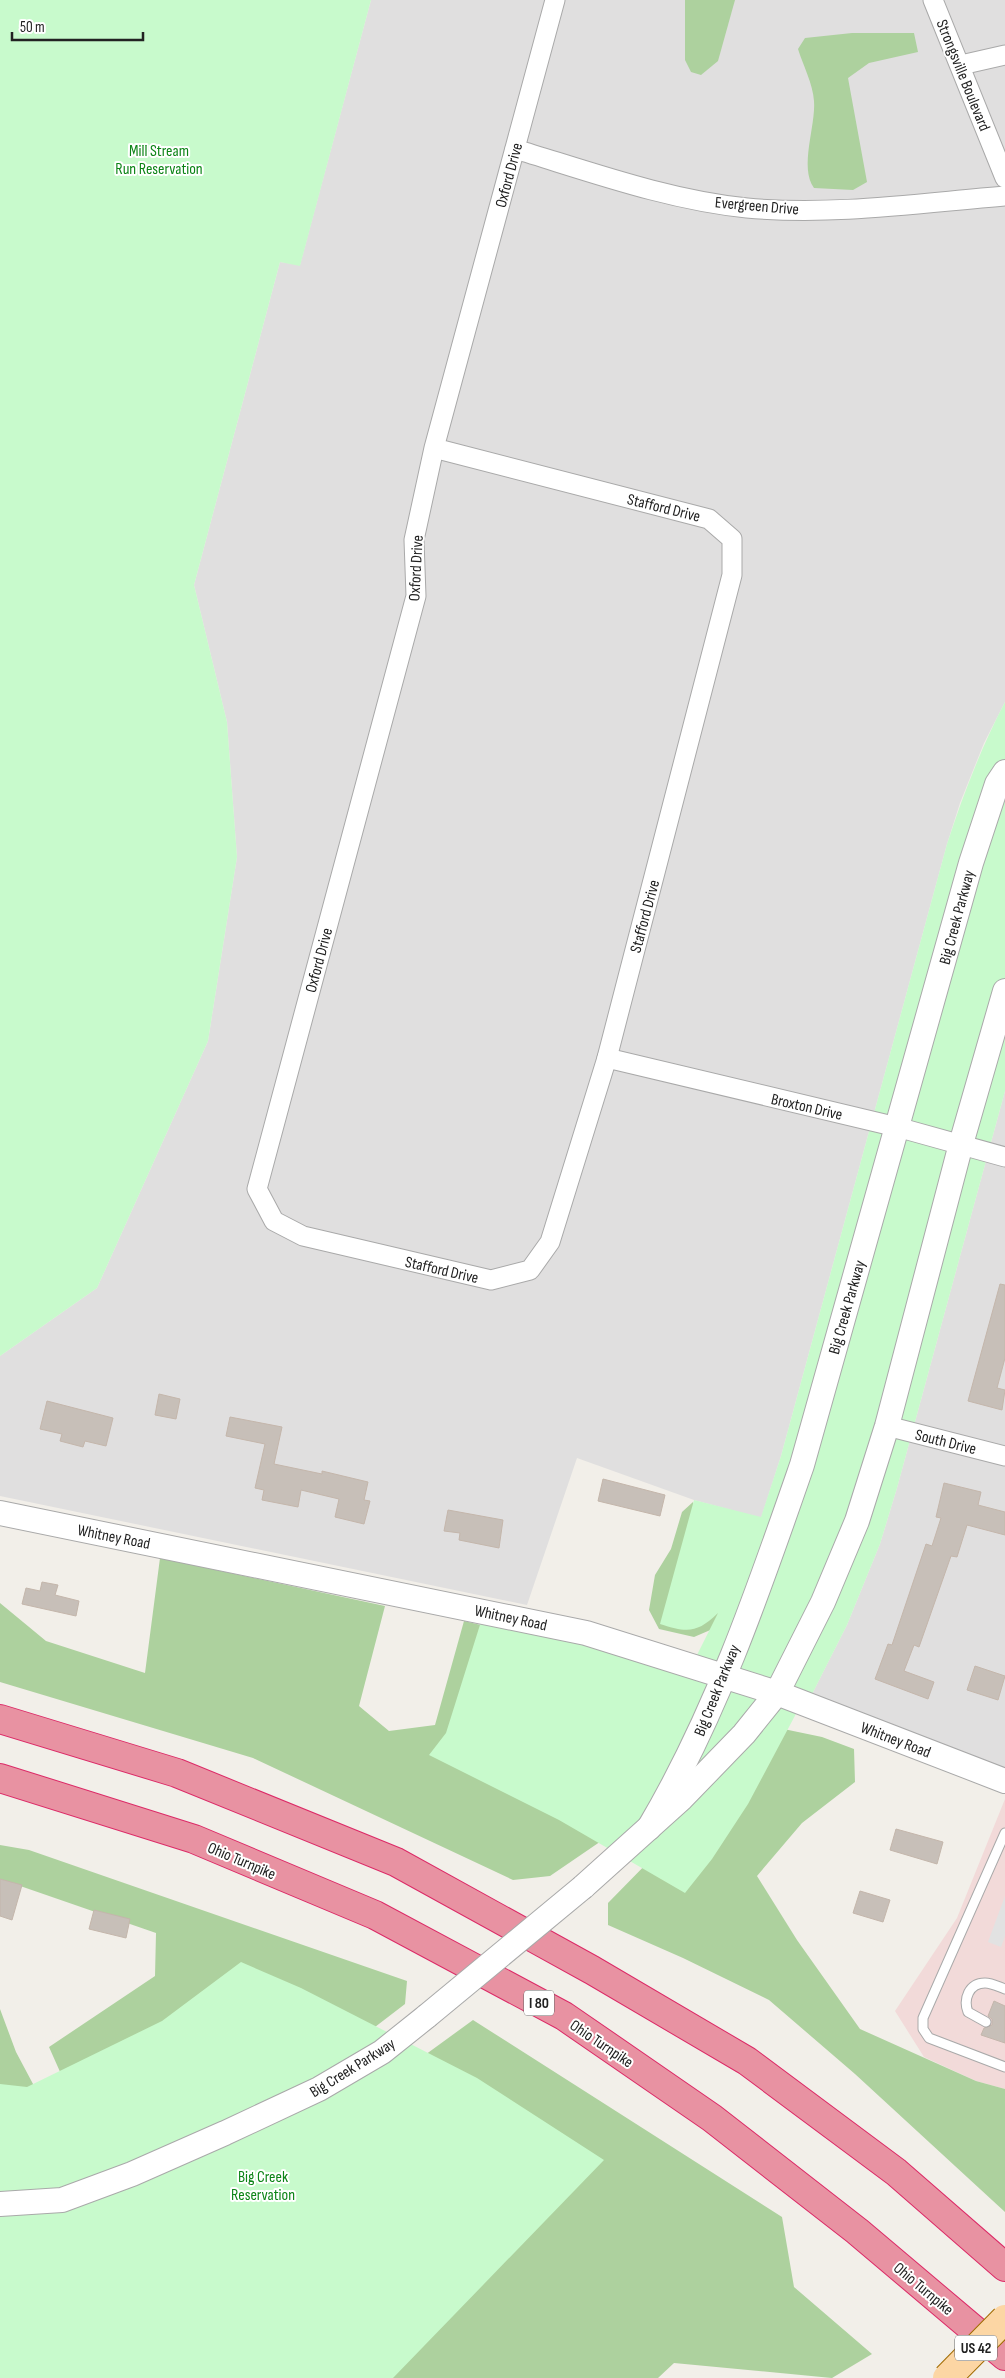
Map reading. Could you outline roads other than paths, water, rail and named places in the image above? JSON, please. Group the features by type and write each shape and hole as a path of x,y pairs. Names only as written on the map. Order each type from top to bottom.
{"highway":[{"path":"0,1719 177,1773 396,1862 592,1970 747,2060 896,2172 1005,2268"},
{"name":"Ohio Turnpike","path":"0,1778 194,1839 375,1915 564,2016 720,2124 857,2231 1005,2356"}],"main road":[{"name":"US 42","path":"947,2378 1005,2319"}],"street":[{"name":"Oxford Drive","path":"263,1163 416,596 414,540 434,448 555,0"},
{"name":"Strongsville Boulevard","path":"933,0 1005,178"},
{"path":"961,66 1005,55"},
{"name":"Evergreen Drive","path":"515,149 661,193 747,208 824,210 1005,196"},
{"name":"Stafford Drive","path":"263,1163 257,1190 274,1220 303,1236 491,1280 530,1270 550,1242 607,1058 732,575 732,539 709,519 434,448"},
{"name":"Big Creek Parkway","path":"650,1828 675,1784 724,1675 802,1465 971,863 997,784 1005,772"},
{"name":"Big Creek Parkway","path":"0,2204 62,2200 132,2174 320,2089 382,2052 583,1887 650,1828 713,1768 777,1693 823,1602 857,1521 888,1426 961,1144 1005,991"},
{"name":"Broxton Drive","path":"607,1058 897,1127 1005,1157"},
{"name":"South Drive","path":"888,1426 1005,1456"},
{"name":"Whitney Road","path":"0,1513 586,1633 777,1693 1005,1781"}],"lane":[{"path":"1005,1833 923,2018 923,2028 928,2038 1005,2066"},
{"path":"986,2022 968,2012 966,1998 969,1991 977,1984 987,1983 1005,1989"}],"park label":[{"name":"Mill Stream Run Reservation","path":"159,159"},
{"name":"Big Creek Reservation","path":"263,2185"}]}
